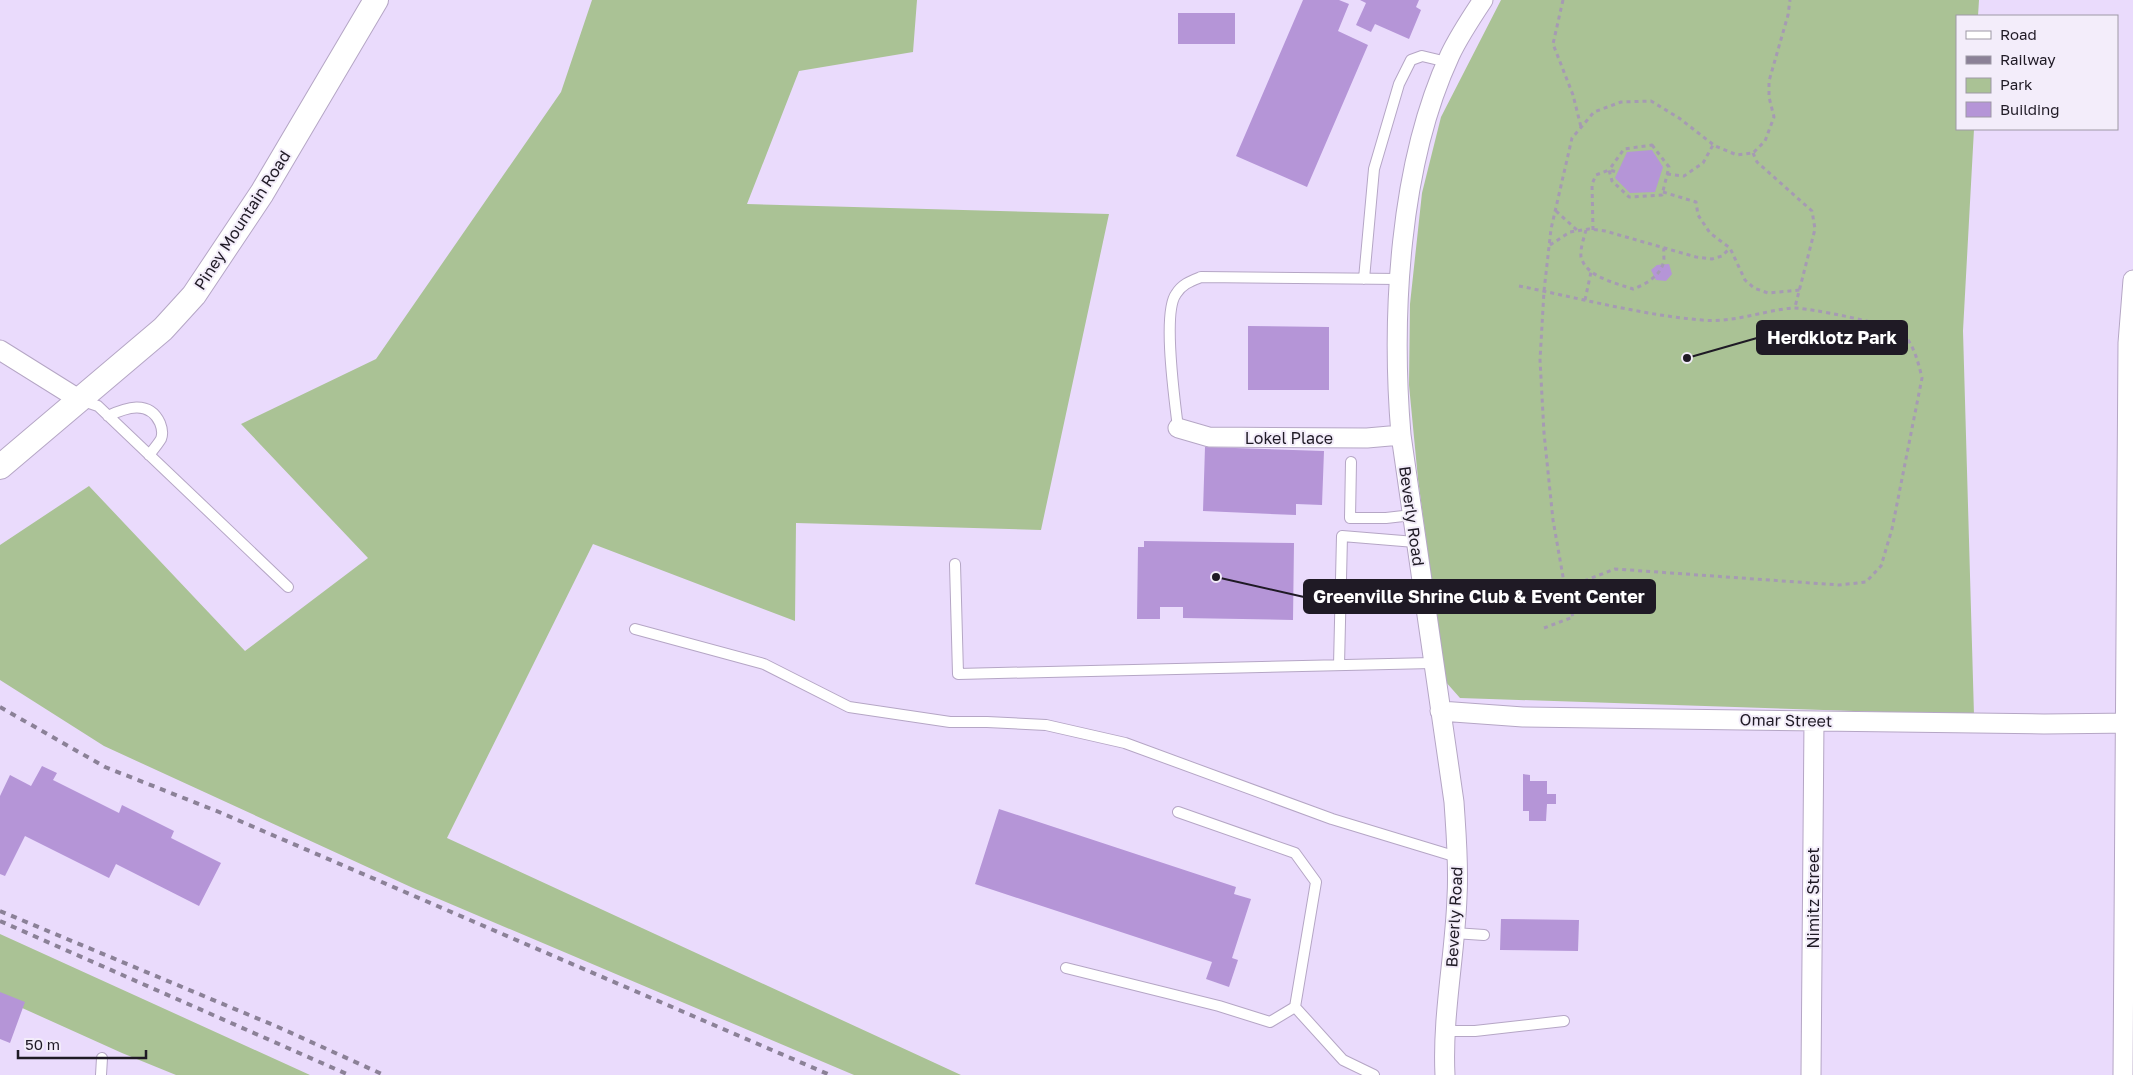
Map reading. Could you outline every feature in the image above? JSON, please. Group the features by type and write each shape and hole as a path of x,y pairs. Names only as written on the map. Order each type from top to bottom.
{"street":[{"name":"Piney Mountain Road","path":"0,467 163,329 210,274 262,193 376,0"},
{"name":"Beverly Road","path":"1445,1075 1446,1031 1458,857 1454,802 1432,663 1401,436 1397,393 1399,279 1410,194 1423,130 1434,93 1447,62 1468,22 1483,0"},
{"path":"2123,1075 2130,723 2128,343 2133,280"},
{"path":"0,350 80,400"},
{"name":"Lokel Place","path":"1178,428 1209,437 1367,438 1401,436"},
{"name":"Omar Street","path":"1440,711 1523,717 2130,723"},
{"name":"Nimitz Street","path":"1812,1075 1814,721"}],"lane":[{"path":"1364,279 1374,169 1399,84 1411,60 1422,56 1447,62"},
{"path":"1178,428 1172,372 1170,310 1174,295 1184,285 1201,277 1399,279"},
{"path":"80,400 98,406 288,587"},
{"path":"108,416 136,406 148,410 156,416 162,433 149,455"},
{"path":"1351,462 1350,518 1386,518 1412,515"},
{"path":"1340,665 1342,536 1415,542"},
{"path":"954,564 958,674 1432,663"},
{"path":"635,629 764,664 849,707 950,722 1046,725 1125,743 1332,819 1458,857"},
{"path":"1066,968 1219,1006 1270,1022 1295,1007 1316,882 1295,853 1178,812"},
{"path":"1454,933 1484,935"},
{"path":"1295,1007 1343,1060 1374,1075"},
{"path":"1446,1031 1475,1031 1564,1020"},
{"path":"101,1075 102,1058"}],"path":[{"path":"1563,0 1553,44 1573,95 1581,128"},
{"path":"1544,628 1573,617 1565,588 1553,520 1544,433 1540,360 1549,246 1555,210 1572,138 1594,112 1621,102 1651,101 1679,118 1713,145 1737,155 1753,152 1765,140 1774,117 1769,97 1769,81 1788,15 1790,0"},
{"path":"1593,230 1592,184 1596,175 1609,170 1624,149 1652,145 1669,167 1662,195 1629,198 1612,181 1609,170"},
{"path":"1667,174 1684,176 1702,163 1713,145"},
{"path":"1753,152 1757,162 1812,211 1815,229 1795,307"},
{"path":"1609,170 1617,172"},
{"path":"1663,192 1696,202 1698,216 1710,233 1730,248 1745,280 1754,288 1768,293 1800,290"},
{"path":"1555,210 1578,231"},
{"path":"1586,230 1581,250 1582,258 1595,276 1632,289 1642,286 1654,277 1663,264 1664,248"},
{"path":"1549,246 1570,232 1593,230 1605,231 1696,257 1712,259 1722,256 1730,248"},
{"path":"1585,300 1592,271"},
{"path":"1519,286 1657,314 1704,321 1744,318 1795,307 1874,322 1902,332 1917,354 1922,378 1892,529 1881,566 1866,582 1839,585 1615,569 1542,597"}],"green space":[{"path":"592,0 917,0 913,52 799,71 747,204 1109,214 1041,530 796,523 795,621 593,544 447,838 961,1075 854,1075 413,888 104,746 0,680 0,545 89,486 245,651 368,558 241,424 376,359 561,92"},
{"path":"1501,0 1979,0 1978,15 1956,15 1956,130 1974,130 1963,331 1974,715 1460,698 1445,681 1418,479 1409,385 1410,304 1422,193 1441,117"},
{"path":"0,934 310,1075 176,1075 0,998"}],"building":[{"path":"1303,0 1339,0 1349,4 1338,31 1368,45 1307,187 1236,156"},
{"path":"1360,0 1419,0 1416,7 1421,10 1409,39 1375,24 1371,32 1356,25 1366,3"},
{"path":"1178,13 1235,13 1235,44 1178,44"},
{"path":"1652,150 1663,167 1655,192 1630,193 1615,178 1627,152"},
{"path":"1669,264 1672,274 1666,281 1656,280 1651,270 1657,265"},
{"path":"1248,326 1329,327 1329,390 1248,390"},
{"path":"1205,447 1324,451 1322,505 1296,504 1296,515 1203,511"},
{"path":"1144,541 1294,543 1293,620 1183,618 1183,607 1160,607 1160,619 1137,619 1138,547 1144,547"},
{"path":"42,766 57,773 53,780 119,813 122,805 174,831 171,838 221,863 199,906 116,864 109,878 25,836 5,876 0,874 0,796 10,775 31,786"},
{"path":"1523,774 1530,775 1530,781 1547,781 1547,794 1556,794 1556,804 1547,804 1546,821 1529,821 1529,811 1523,811"},
{"path":"999,809 1236,887 1234,894 1251,899 1232,958 1238,960 1229,987 1206,979 1212,962 975,884"},
{"path":"1501,919 1579,920 1578,951 1500,950"},
{"path":"0,992 25,1002 10,1043 0,1039"}],"railway":[{"path":"0,707 105,767 219,812 830,1075"},
{"path":"0,911 278,1027 384,1075"},
{"path":"0,921 349,1075"}],"place":[{"name":"Herdklotz Park","path":"1687,358"},
{"name":"Greenville Shrine Club & Event Center","path":"1216,577"}]}
